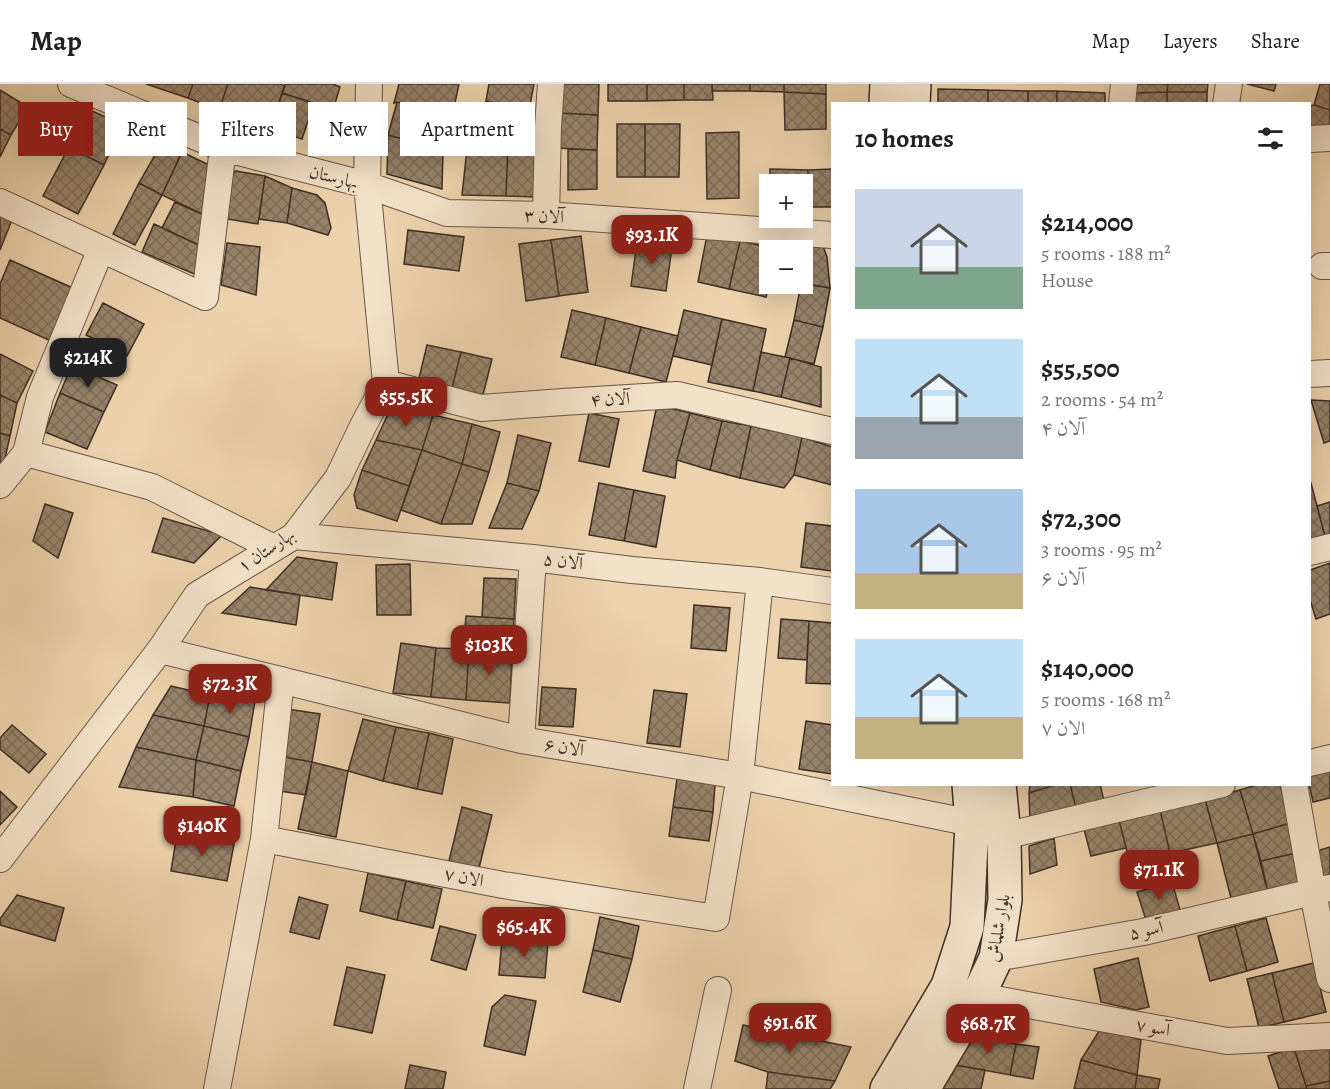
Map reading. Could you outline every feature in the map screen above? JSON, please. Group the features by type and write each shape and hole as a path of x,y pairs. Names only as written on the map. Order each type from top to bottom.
{"main road":[{"path":"886,102 887,84"},
{"path":"913,102 914,84"},
{"name":"بلوار شلماش","path":"887,1089 948,986 967,927 972,823 969,786"},
{"name":"بلوار شلماش","path":"923,1089 978,996 996,958 1005,900 1004,836 999,786"}],"street":[{"name":"بهارستان","path":"72,84 199,138"},
{"name":"بهارستان","path":"254,156 367,185 369,84"},
{"path":"546,215 551,84"},
{"path":"1122,102 1125,84"},
{"path":"1226,102 1229,84"},
{"path":"1311,139 1330,138"},
{"path":"0,202 205,297 222,156"},
{"path":"367,185 386,383"},
{"name":"آلان ۳","path":"367,185 447,213 546,215 831,235"},
{"path":"0,485 26,453 40,397 100,249"},
{"path":"1311,374 1330,373"},
{"name":"آلان ۴","path":"386,383 481,408 677,395 831,431"},
{"name":"بهارستان ۱","path":"1,858 160,650 197,595 284,542 338,478 386,383"},
{"path":"26,453 152,487 284,542"},
{"name":"آلان ۵","path":"284,542 533,558 632,570 760,581 831,591"},
{"path":"1311,552 1330,547"},
{"path":"521,740 533,558"},
{"path":"740,776 760,581"},
{"name":"آلان ۶","path":"160,650 521,740 740,776 972,823"},
{"path":"217,1089 264,839 281,680"},
{"path":"1311,764 1330,758"},
{"name":"الان ۷","path":"264,839 503,885 716,918 740,776"},
{"path":"1004,836 1214,786"},
{"path":"1295,786 1321,891 1330,979"},
{"name":"آسو ۵","path":"996,958 1143,932 1321,891"},
{"path":"697,1089 718,990"},
{"name":"آسو ۷","path":"978,996 1227,1041 1330,1036"}],"building":[{"path":"146,84 193,84 188,98"},
{"path":"193,84 228,84 222,102 199,102 188,98"},
{"path":"228,84 280,84 285,86 279,102 222,102"},
{"path":"285,84 333,84 340,87 335,102 309,102 282,93"},
{"path":"399,84 459,84 455,102 394,103"},
{"path":"489,84 534,84 531,102 486,101"},
{"path":"560,84 599,84 598,115 558,113"},
{"path":"608,84 647,84 647,101 608,101"},
{"path":"647,84 684,84 684,100 647,101"},
{"path":"684,84 712,84 713,100 684,100"},
{"path":"712,84 750,84 750,91 712,91"},
{"path":"750,84 784,84 784,92 750,91"},
{"path":"784,84 826,84 826,94 784,92"},
{"path":"1135,84 1168,84 1167,92 1135,93"},
{"path":"1168,84 1208,84 1207,92 1167,92"},
{"path":"1247,84 1276,84 1274,91"},
{"path":"1320,84 1330,84 1330,110 1314,105"},
{"path":"938,89 988,90 988,102 938,102"},
{"path":"0,90 20,102 18,123 11,135 0,129"},
{"path":"988,90 1028,91 1028,102 988,102"},
{"path":"1028,91 1057,91 1057,102 1028,102"},
{"path":"1057,91 1105,93 1105,102 1057,102"},
{"path":"784,92 826,94 826,129 785,130"},
{"path":"1167,92 1167,102 1135,102 1135,93"},
{"path":"1167,92 1207,92 1207,102 1167,102"},
{"path":"282,93 311,102 308,102 308,121 302,139 296,137 296,102 279,102"},
{"path":"397,102 400,103 400,138 388,135"},
{"path":"1311,106 1330,110 1330,127 1311,128"},
{"path":"93,111 105,117 105,156 108,156 104,165 86,156 93,156"},
{"path":"558,113 598,115 597,150 556,148"},
{"path":"617,124 645,124 645,177 617,177"},
{"path":"645,124 680,124 679,177 645,177"},
{"path":"0,129 11,135 0,157"},
{"path":"739,132 739,198 707,199 706,133"},
{"path":"388,135 400,138 400,156 443,156 442,189 387,174"},
{"path":"536,145 534,197 506,196 508,156 535,156"},
{"path":"568,149 597,150 597,189 568,190"},
{"path":"187,154 209,165 206,216 162,195 180,156"},
{"path":"64,156 86,156 104,165 78,214 43,196"},
{"path":"155,156 180,156 162,195 139,183"},
{"path":"466,156 508,156 506,196 462,195"},
{"path":"770,169 808,170 808,174 770,174"},
{"path":"831,169 831,207 813,207 813,174 808,174 808,170"},
{"path":"236,171 265,176 258,224 221,218 228,175"},
{"path":"265,176 292,188 287,223 259,219"},
{"path":"139,183 162,195 135,245 113,234"},
{"path":"292,188 317,195 325,203 331,228 328,235 287,223"},
{"path":"175,202 206,216 203,247 162,228"},
{"path":"0,215 12,220 0,250"},
{"path":"154,224 203,247 199,276 142,252"},
{"path":"408,230 464,237 459,271 404,264"},
{"path":"707,235 740,241 729,289 698,282"},
{"path":"581,236 588,292 559,296 551,240"},
{"path":"551,240 559,296 526,301 519,244"},
{"path":"740,241 759,245 759,294 767,294 766,297 729,289"},
{"path":"637,242 672,247 666,291 631,286"},
{"path":"227,243 260,247 256,295 221,285"},
{"path":"813,245 823,246 827,257 830,288 813,285"},
{"path":"10,260 75,289 51,341 0,318 0,284"},
{"path":"813,285 830,288 823,327 794,320 799,294 813,294"},
{"path":"103,303 144,324 127,356 86,335"},
{"path":"572,310 606,318 595,365 561,357"},
{"path":"684,310 722,319 712,365 673,356"},
{"path":"606,318 641,327 629,373 595,365"},
{"path":"722,319 766,329 753,391 708,382"},
{"path":"794,320 823,327 814,364 785,357"},
{"path":"641,327 678,336 666,382 629,373"},
{"path":"427,345 461,352 452,388 419,378"},
{"path":"461,352 492,359 483,395 452,388"},
{"path":"761,352 790,358 781,397 753,391"},
{"path":"0,354 33,371 17,403 0,395"},
{"path":"790,358 821,367 821,407 781,397"},
{"path":"72,365 117,385 104,412 60,393"},
{"path":"60,393 104,412 87,449 45,432"},
{"path":"0,395 17,403 10,436 0,433"},
{"path":"1311,400 1330,401 1330,441 1324,443"},
{"path":"657,405 690,413 677,460 675,478 643,471"},
{"path":"398,408 433,415 422,450 376,440 390,410"},
{"path":"589,413 619,419 609,467 579,461"},
{"path":"690,413 722,421 710,470 677,460"},
{"path":"433,415 472,424 462,464 422,450"},
{"path":"722,421 751,426 740,478 710,470"},
{"path":"472,424 500,432 489,472 462,464"},
{"path":"751,426 802,437 794,475 784,488 740,478"},
{"path":"0,433 10,436 1,476 0,476"},
{"path":"518,435 551,443 539,491 507,483"},
{"path":"802,437 831,447 831,485 794,475"},
{"path":"376,440 422,450 409,486 362,470"},
{"path":"422,450 462,464 441,524 401,510"},
{"path":"462,464 489,472 472,524 441,524"},
{"path":"362,470 409,486 397,521 357,508 354,495"},
{"path":"507,483 539,491 522,529 489,528"},
{"path":"599,483 634,490 624,541 589,535"},
{"path":"1311,483 1326,540 1311,545"},
{"path":"634,490 665,496 656,547 624,541"},
{"path":"1330,502 1330,539 1326,540 1317,506"},
{"path":"45,504 73,513 58,558 33,541"},
{"path":"163,518 222,535 194,563 152,552"},
{"path":"806,523 831,526 831,571 801,567"},
{"path":"297,557 337,563 332,600 266,590"},
{"path":"1330,563 1330,614 1316,619 1311,603 1311,570"},
{"path":"410,564 411,615 377,615 376,565"},
{"path":"484,578 516,579 514,619 482,617"},
{"path":"250,587 300,595 296,625 222,613"},
{"path":"694,605 730,608 726,651 691,648"},
{"path":"466,616 514,619 512,652 463,649"},
{"path":"781,619 809,621 807,660 778,658"},
{"path":"809,621 831,623 831,684 806,683"},
{"path":"401,643 436,648 431,697 393,693"},
{"path":"436,648 469,650 466,700 431,697"},
{"path":"469,650 512,652 510,703 466,700"},
{"path":"171,686 210,695 204,726 153,715"},
{"path":"542,687 576,689 573,727 539,725"},
{"path":"654,690 687,694 680,747 647,743"},
{"path":"210,695 255,701 249,737 204,726"},
{"path":"287,709 320,714 312,762 279,756"},
{"path":"153,715 204,726 196,760 136,747"},
{"path":"363,719 396,727 383,781 348,771"},
{"path":"806,721 831,725 831,774 799,769"},
{"path":"12,725 46,754 29,773 0,749 0,738"},
{"path":"204,726 249,737 241,771 196,760"},
{"path":"396,727 429,733 417,789 383,781"},
{"path":"429,733 453,739 442,794 417,789"},
{"path":"136,747 196,760 193,797 119,787"},
{"path":"279,756 312,762 306,795 273,790"},
{"path":"196,760 241,771 234,806 193,797"},
{"path":"312,762 348,771 336,837 298,829"},
{"path":"1330,770 1330,798 1313,802 1309,786 1311,775"},
{"path":"677,779 715,784 713,812 673,807"},
{"path":"1030,786 1052,786 1029,793"},
{"path":"1052,786 1070,786 1076,808 1030,821 1029,793"},
{"path":"1070,786 1100,786 1104,801 1076,808"},
{"path":"1253,786 1281,786 1290,823 1253,834 1240,790"},
{"path":"1240,790 1253,834 1217,843 1205,799"},
{"path":"0,791 17,807 0,825"},
{"path":"1205,799 1217,843 1170,853 1160,810"},
{"path":"462,807 492,815 479,868 449,861"},
{"path":"673,807 713,812 709,841 669,836"},
{"path":"1160,810 1170,853 1177,865 1133,875 1119,820"},
{"path":"1119,820 1126,848 1091,856 1084,829"},
{"path":"1290,823 1296,853 1261,861 1253,834"},
{"path":"177,834 234,844 227,881 171,871"},
{"path":"1253,834 1268,893 1232,902 1217,843"},
{"path":"1054,838 1057,865 1030,874 1029,846"},
{"path":"1330,847 1330,880 1322,883 1313,852"},
{"path":"1296,853 1304,885 1268,893 1261,861"},
{"path":"368,873 406,881 397,920 360,911"},
{"path":"406,881 442,889 433,928 397,920"},
{"path":"1172,882 1180,910 1146,920 1137,892"},
{"path":"17,895 64,908 55,941 0,925 0,919"},
{"path":"299,897 328,905 319,939 290,932"},
{"path":"600,917 639,926 632,959 593,950"},
{"path":"1266,918 1278,962 1247,971 1235,926"},
{"path":"440,926 476,935 466,970 431,960"},
{"path":"1235,926 1247,971 1210,981 1198,936"},
{"path":"502,938 548,941 545,978 499,975"},
{"path":"593,950 632,959 620,1002 583,992"},
{"path":"1138,958 1149,1007 1136,1010 1101,1002 1094,969"},
{"path":"1314,963 1326,1012 1284,1022 1272,973"},
{"path":"347,967 385,975 372,1033 334,1025"},
{"path":"1272,973 1284,1022 1259,1028 1247,979"},
{"path":"505,995 536,1001 525,1055 484,1046 492,1007"},
{"path":"743,1025 851,1047 835,1081 768,1072 735,1061"},
{"path":"1101,1028 1141,1040 1137,1075 1081,1060"},
{"path":"972,1035 1016,1044 1010,1075 955,1065"},
{"path":"1016,1044 1039,1047 1033,1079 1010,1075"},
{"path":"1330,1046 1330,1081 1306,1086 1294,1048"},
{"path":"1294,1048 1307,1089 1279,1089 1268,1056"},
{"path":"1081,1060 1137,1075 1135,1089 1074,1089"},
{"path":"410,1065 446,1072 443,1089 405,1089"},
{"path":"955,1065 985,1070 981,1089 934,1089"},
{"path":"768,1072 835,1081 830,1089 766,1089"},
{"path":"1137,1075 1160,1079 1158,1089 1135,1089"},
{"path":"1330,1081 1330,1089 1307,1089 1306,1086"}]}
